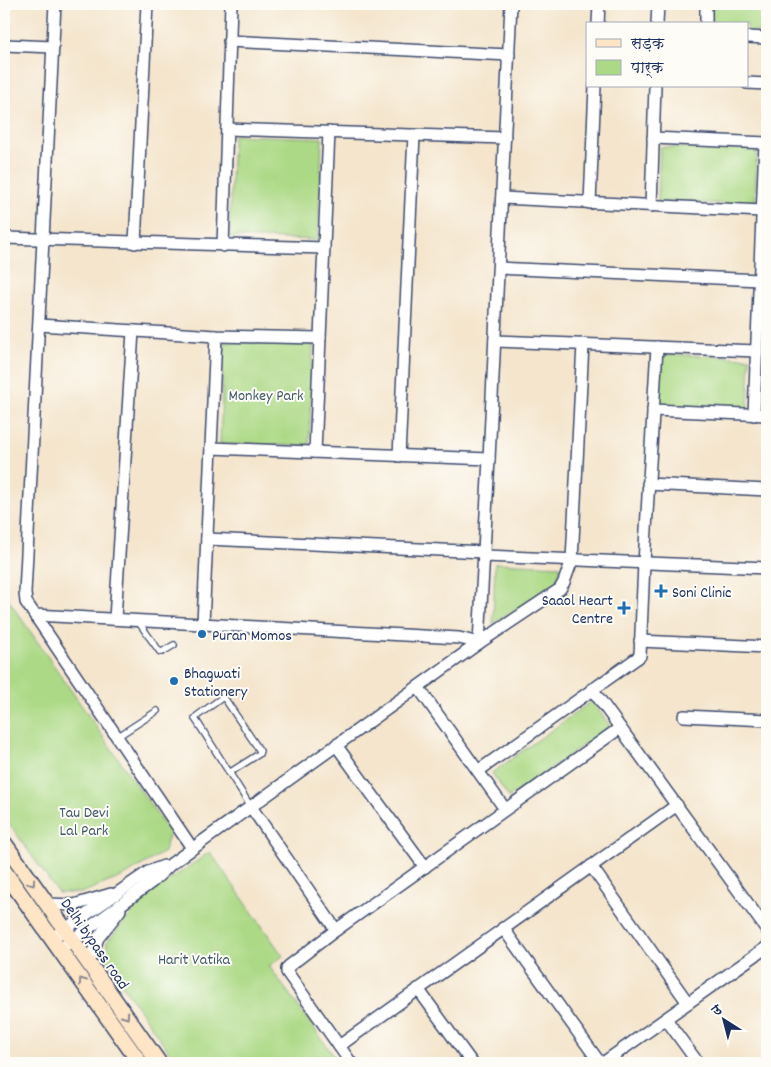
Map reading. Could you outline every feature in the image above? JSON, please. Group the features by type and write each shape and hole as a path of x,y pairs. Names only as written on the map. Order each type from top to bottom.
{"main road":[{"name":"Delhi bypass road","path":"4,843 159,1063"},
{"name":"Delhi bypass road","path":"4,871 140,1063"}],"street":[{"path":"55,4 26,602 192,848"},
{"path":"135,243 146,4"},
{"path":"223,246 231,4"},
{"path":"479,643 511,4"},
{"path":"598,4 598,22"},
{"path":"657,22 658,4"},
{"path":"706,4 706,22"},
{"path":"748,37 767,38"},
{"path":"230,41 509,55"},
{"path":"4,45 53,48"},
{"path":"748,83 767,84"},
{"path":"590,203 595,88"},
{"path":"651,206 655,88"},
{"path":"227,129 505,138"},
{"path":"315,452 329,132"},
{"path":"400,456 414,135"},
{"path":"653,138 766,143 754,414"},
{"path":"502,198 762,211"},
{"path":"4,238 324,248"},
{"path":"499,268 760,280"},
{"path":"39,325 216,336 320,338"},
{"path":"114,619 133,331"},
{"path":"203,624 216,336"},
{"path":"495,341 757,351"},
{"path":"56,944 125,895 148,872 170,864 479,643 560,589 572,560 583,344"},
{"path":"478,771 638,658 641,654 640,641 648,484 657,347"},
{"path":"653,410 767,415"},
{"path":"211,448 489,460"},
{"path":"648,484 767,490"},
{"path":"207,539 572,560 767,568"},
{"path":"34,615 460,638 479,643"},
{"path":"640,641 767,647"},
{"path":"418,687 505,809"},
{"path":"592,689 767,930"},
{"path":"684,716 767,720"},
{"path":"352,1063 287,972 288,966 620,728"},
{"path":"336,745 424,867"},
{"path":"339,1046 676,805"},
{"path":"250,807 336,930"},
{"path":"591,866 688,1003"},
{"path":"47,904 74,905 125,895"},
{"path":"89,964 98,938 125,895"},
{"path":"504,928 602,1063 767,947"},
{"path":"418,989 472,1063"},
{"path":"666,1019 698,1063"}],"lane":[{"path":"137,620 160,652 174,645"},
{"path":"229,773 259,754 260,751 223,697 195,719 250,807"},
{"path":"117,737 157,711"}],"green space":[{"path":"712,4 767,4 767,32 748,32 748,22 711,22"},
{"path":"233,135 322,138 318,240 229,237"},
{"path":"660,147 757,149 755,204 658,202"},
{"name":"Monkey Park","path":"224,342 313,345 309,446 220,444"},
{"path":"661,354 750,358 748,410 658,406"},
{"path":"495,563 561,566 557,582 493,624"},
{"name":"Tau Devi Lal Park","path":"4,592 167,829 169,835 164,852 124,876 81,893 58,893 4,816"},
{"path":"592,701 610,726 509,798 492,773"},
{"name":"Harit Vatika","path":"210,852 283,956 269,966 339,1063 177,1063 115,975 106,956 107,942 147,895"}],"place":[{"name":"Soni Clinic","path":"661,591"},
{"name":"Saaol Heart Centre","path":"624,608"},
{"name":"Puran Momos","path":"202,634"},
{"name":"Bhagwati Stationery","path":"174,681"}]}
